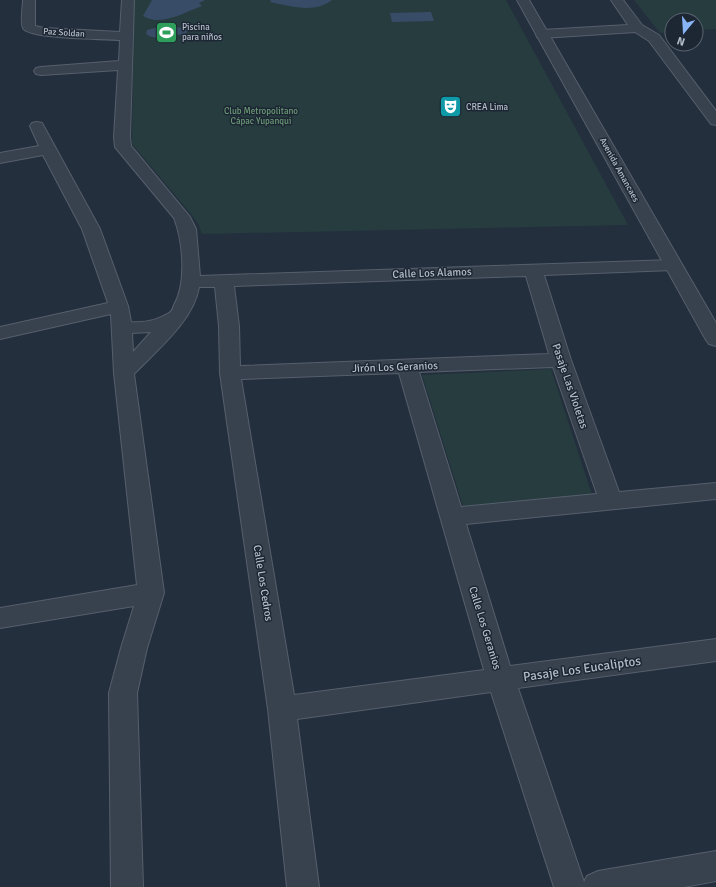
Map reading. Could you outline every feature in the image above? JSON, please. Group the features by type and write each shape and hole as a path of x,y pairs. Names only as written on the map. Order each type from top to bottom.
{"street":[{"name":"Paz Soldan","path":"29,0 30,27 32,29 44,32 127,36"},
{"path":"124,373 178,316 188,298 191,282 189,240 187,228 182,217 123,147 122,137 128,0"},
{"name":"Avenida Amancaes","path":"523,0 672,266 716,340"},
{"path":"617,0 637,28 654,38 716,121"},
{"path":"542,34 637,28"},
{"path":"41,71 126,65"},
{"path":"37,126 90,229 120,316 124,373 151,593 134,648 123,693 126,887"},
{"path":"0,158 48,149"},
{"name":"Calle Los Alamos","path":"191,282 533,269 672,266"},
{"name":"Pasaje Las Violetas","path":"533,269 560,360 611,502"},
{"name":"Calle Los Cedros","path":"224,280 230,373 282,709 303,887"},
{"path":"0,333 120,316 136,329 149,328 161,325 178,316"},
{"name":"Jirón Los Geranios","path":"230,373 560,360"},
{"name":"Calle Los Geranios","path":"407,366 501,680 570,887"},
{"path":"452,518 716,491"},
{"path":"0,618 151,593"},
{"name":"Pasaje Los Eucaliptos","path":"282,709 716,650"},
{"path":"598,887 716,866"}],"green space":[{"name":"Club Metropolitano Cápac Yupanqui","path":"134,0 506,0 628,225 202,234 199,225 190,213 132,144"},
{"path":"634,0 716,0 716,29 704,30 704,12 664,12 664,33 660,33"},
{"path":"551,369 592,495 463,506 422,375"}],"water":[{"path":"152,0 205,0 199,3 202,6 181,15 157,20 143,16"},
{"path":"271,0 332,0 318,7 302,8 270,2"},
{"path":"431,12 434,21 392,22 390,13"},
{"name":"Piscina para niños","path":"158,27 179,27 189,30 183,34 158,38 146,34 147,30"}],"place":[{"name":"Piscina para niños","path":"167,32"},
{"name":"CREA Lima","path":"450,107"}]}
